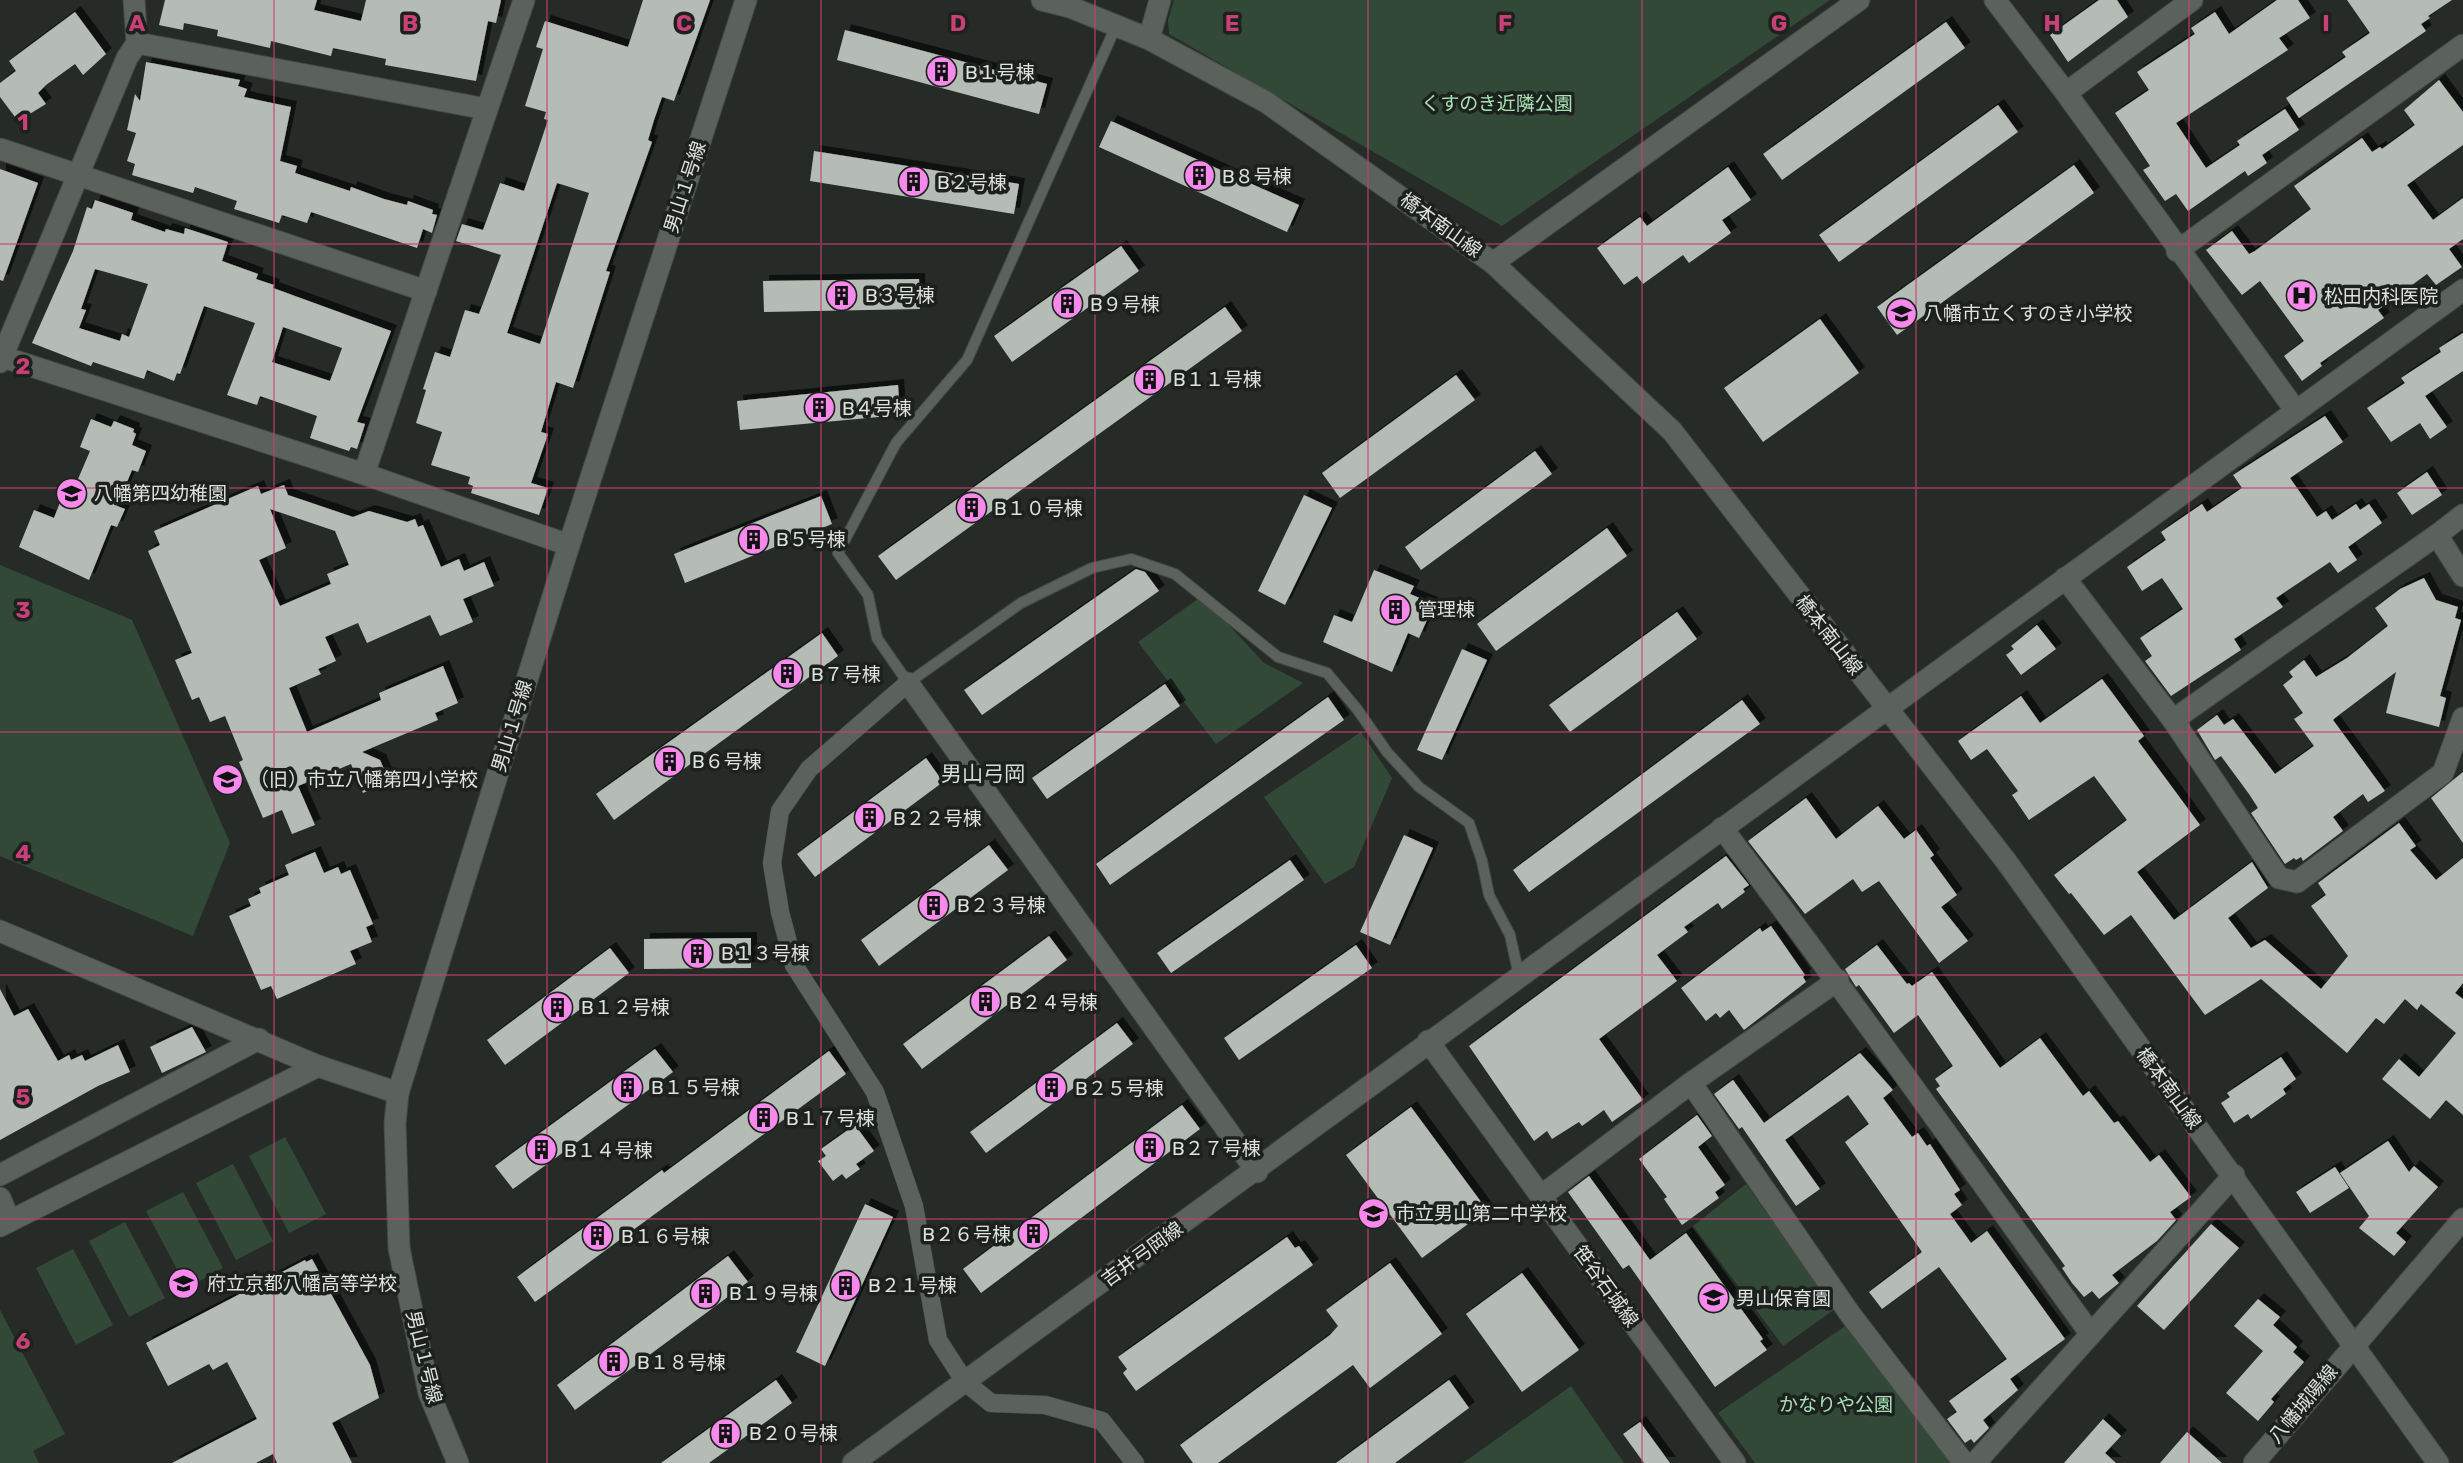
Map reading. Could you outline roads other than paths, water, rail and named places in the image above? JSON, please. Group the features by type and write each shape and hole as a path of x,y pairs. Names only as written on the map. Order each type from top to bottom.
{"street":[{"path":"134,0 137,43 127,58 1,358 365,474 569,545"},
{"path":"365,474 524,0"},
{"name":"男山１号線","path":"458,1463 429,1393 399,1248 395,1123 398,1093 569,545 746,0"},
{"name":"橋本南山線","path":"1042,0 1070,7 1149,39 1266,102 1493,263 1672,431 2006,861 2234,1175 2438,1463"},
{"path":"1149,39 1160,0"},
{"path":"1493,263 1859,0"},
{"path":"1995,0 2066,93 2177,251 2296,411"},
{"path":"2066,93 2192,0"},
{"path":"137,43 486,109"},
{"path":"2177,251 2463,45"},
{"path":"0,149 426,291"},
{"name":"吉井弓岡線","path":"853,1463 1256,1172 1428,1041 1886,707 2463,290"},
{"path":"2173,720 2463,515"},
{"path":"2437,535 2463,576"},
{"path":"2065,578 2173,720 2279,878 2297,882 2443,773 2463,718"},
{"path":"1135,1463 1102,1421 1045,1405 991,1403 965,1382 938,1340 914,1206 875,1092 794,965 780,912 772,863 780,811 809,769 908,683 1256,1172"},
{"path":"1722,828 1838,980 1925,1108 2090,1333"},
{"path":"0,931 318,1066 398,1093"},
{"path":"1541,1196 1691,1083 1838,980"},
{"path":"0,1175 259,1040"},
{"name":"笹谷石城線","path":"1428,1041 1735,1463"},
{"path":"0,1198 5,1224 318,1066"},
{"path":"1691,1083 1850,1314 1964,1463"},
{"path":"1975,1463 2234,1175"},
{"name":"八幡城陽線","path":"2254,1463 2352,1345 2463,1219"}],"lane":[{"path":"1116,26 967,360 896,443 838,553 868,595 877,638 908,683 1021,603 1092,568 1132,559 1175,574 1278,657 1327,673 1357,709 1387,752 1419,787 1469,823 1482,861 1489,895 1510,935 1518,976"}],"place":[{"name":"B１号棟","path":"942,72"},
{"name":"B８号棟","path":"1199,176"},
{"name":"B２号棟","path":"914,182"},
{"name":"B３号棟","path":"842,295"},
{"name":"松田内科医院","path":"2301,296"},
{"name":"B９号棟","path":"1067,304"},
{"name":"八幡市立くすのき小学校","path":"1901,313"},
{"name":"B１１号棟","path":"1150,379"},
{"name":"B４号棟","path":"819,408"},
{"name":"八幡第四幼稚園","path":"71,493"},
{"name":"B１０号棟","path":"971,508"},
{"name":"B５号棟","path":"753,539"},
{"name":"管理棟","path":"1395,609"},
{"name":"B７号棟","path":"788,674"},
{"name":"B６号棟","path":"669,761"},
{"name":"（旧）市立八幡第四小学校","path":"227,779"},
{"name":"B２２号棟","path":"870,818"},
{"name":"B２３号棟","path":"934,905"},
{"name":"B１３号棟","path":"698,953"},
{"name":"B２４号棟","path":"986,1002"},
{"name":"B１２号棟","path":"558,1007"},
{"name":"B１５号棟","path":"628,1087"},
{"name":"B２５号棟","path":"1052,1088"},
{"name":"B１７号棟","path":"763,1118"},
{"name":"B２７号棟","path":"1149,1148"},
{"name":"B１４号棟","path":"541,1150"},
{"name":"市立男山第二中学校","path":"1373,1213"},
{"name":"B２６号棟","path":"1034,1234"},
{"name":"B１６号棟","path":"598,1236"},
{"name":"府立京都八幡高等学校","path":"184,1283"},
{"name":"B２１号棟","path":"845,1285"},
{"name":"B１９号棟","path":"706,1293"},
{"name":"男山保育園","path":"1713,1298"},
{"name":"B１８号棟","path":"614,1362"},
{"name":"B２０号棟","path":"726,1433"}],"district":[{"name":"男山弓岡","path":"983,773"}],"park label":[{"name":"くすのき近隣公園","path":"1497,103"},
{"name":"かなりや公園","path":"1836,1404"}]}
